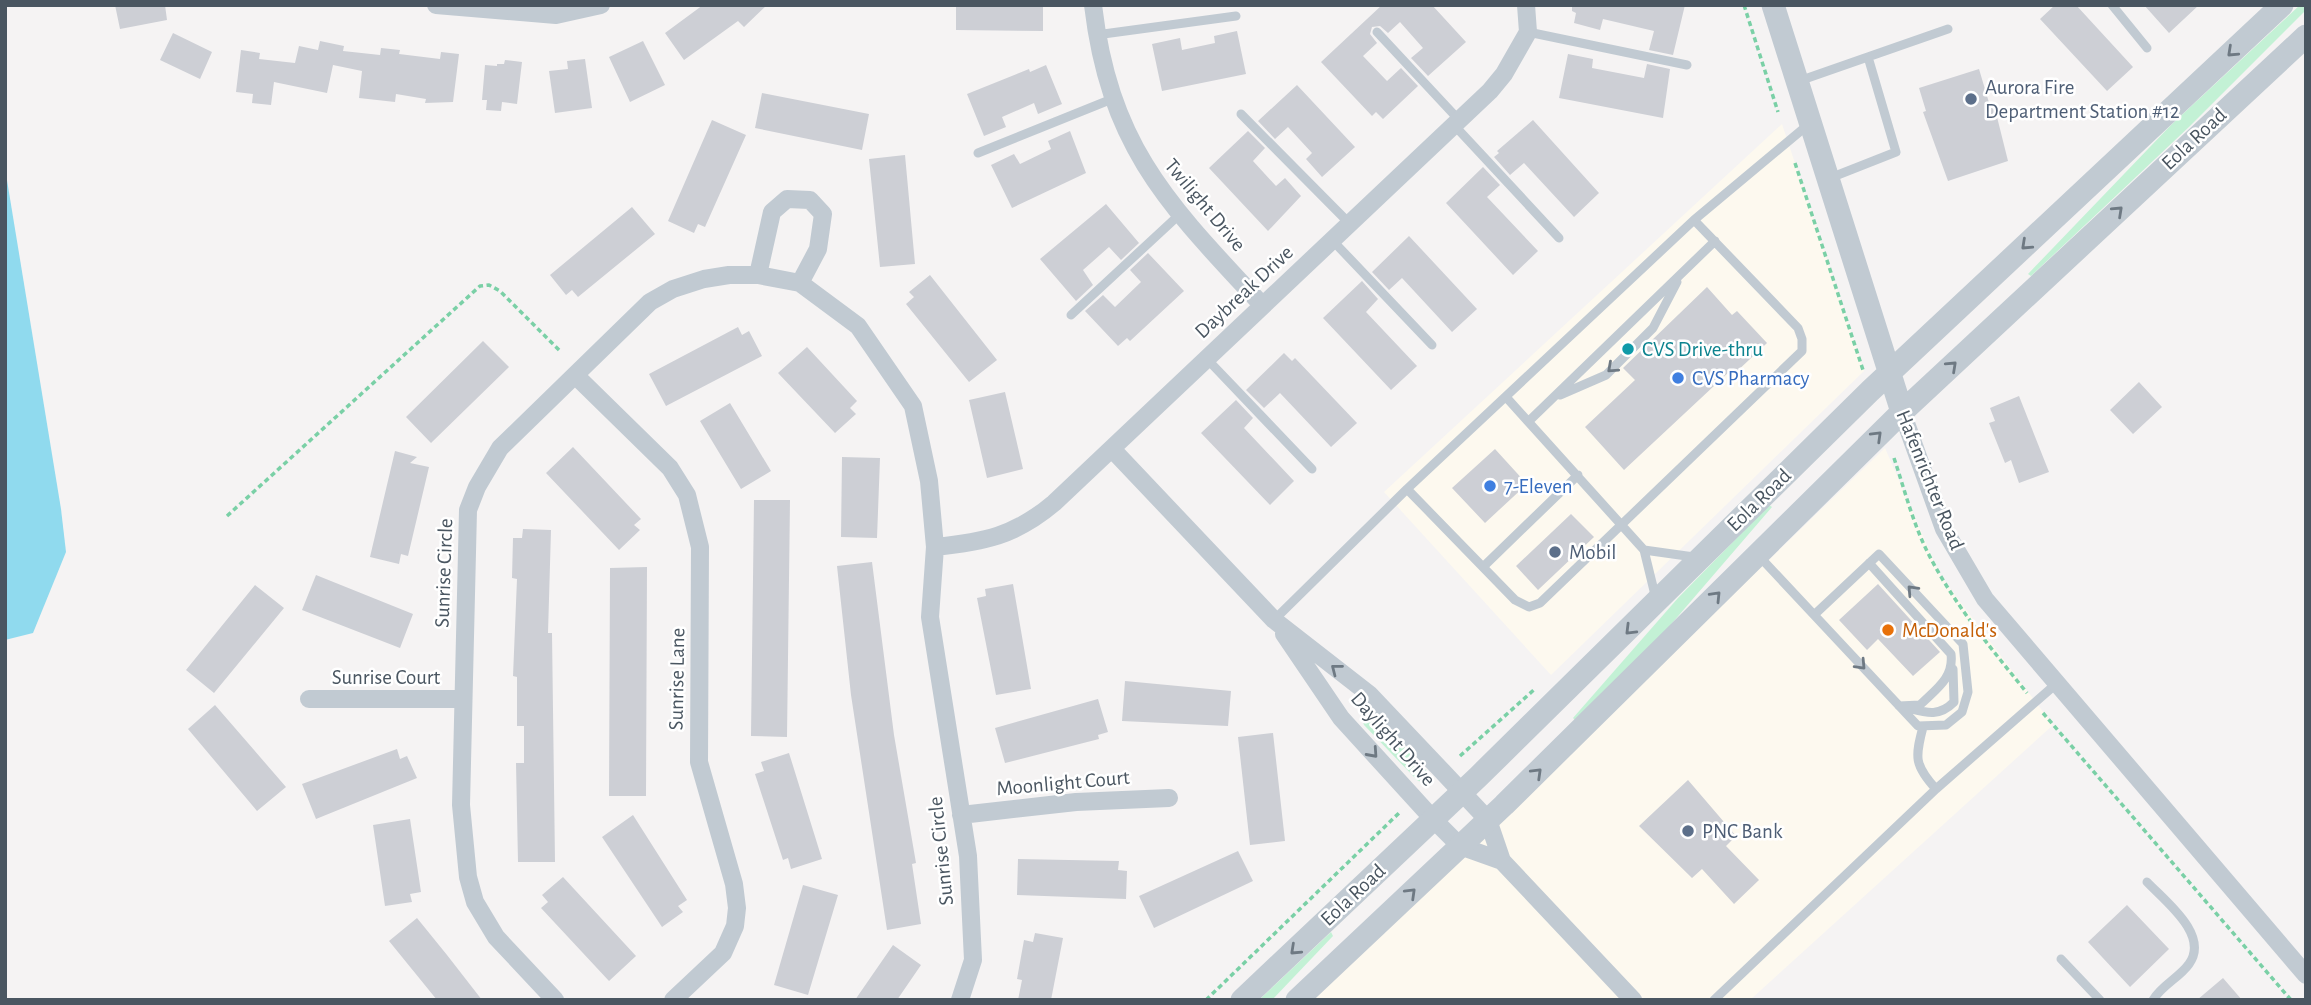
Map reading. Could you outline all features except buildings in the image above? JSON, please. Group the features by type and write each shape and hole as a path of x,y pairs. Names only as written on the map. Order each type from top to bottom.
{"street":[{"path":"436,5 556,15 601,5"},
{"name":"Twilight Drive","path":"1093,5 1112,99 1131,144 1153,182 1179,215 1262,305"},
{"path":"1526,5 1528,32"},
{"name":"Hafenrichter Road","path":"1773,5 1902,412 1944,529 1985,599 2306,975"},
{"name":"Eola Road","path":"1242,1000 1462,792 1890,372 2282,5"},
{"name":"Daybreak Drive","path":"935,547 981,542 1016,530 1054,503 1456,123 1504,74 1528,32"},
{"name":"Eola Road","path":"1297,1000 1488,820 1902,412 2306,36"},
{"path":"758,275 772,212 787,199 810,200 823,214 818,249 800,283"},
{"name":"Sunrise Circle","path":"555,1000 496,937 485,921 471,889 461,805 468,510 477,487 500,448 635,316 673,289 704,279 758,275 800,283 858,326 913,406 929,481 935,547 930,617 968,856 972,960 960,1000"},
{"name":"Sunrise Lane","path":"575,375 670,468 687,495 700,547 699,762 734,884 737,908 735,926 723,953 673,1000"},
{"name":"Daylight Drive","path":"1112,449 1274,620 1368,694 1462,792 1488,820 1502,861 1633,1000"},
{"name":"Daylight Drive","path":"1274,620 1341,718 1433,819 1460,846 1502,861"},
{"name":"Sunrise Court","path":"309,699 462,699"},
{"name":"Moonlight Court","path":"961,815 1076,802 1169,798"}],"lane":[{"path":"2112,5 2147,48"},
{"path":"1097,35 1236,16"},
{"path":"1797,82 1948,29"},
{"path":"1377,32 1559,238"},
{"path":"1528,32 1687,65"},
{"path":"1829,179 1896,152 1868,57"},
{"path":"978,153 1112,99"},
{"path":"1241,114 1350,224"},
{"path":"1274,620 1407,489 1694,220 1810,122"},
{"path":"1071,315 1179,215"},
{"path":"1407,489 1514,600 1530,607 1540,603 1802,351 1798,328 1694,220"},
{"path":"1333,241 1432,345"},
{"path":"1529,421 1715,241"},
{"path":"1552,398 1606,374 1653,328 1681,274"},
{"path":"1206,358 1312,469"},
{"path":"1506,397 1644,550 1656,603"},
{"path":"1483,567 1578,475"},
{"path":"1644,550 1677,557 1702,555"},
{"path":"1757,554 1899,706 1918,726 1946,725 1962,712 1968,692 1963,644 1879,554 1814,615"},
{"path":"1869,564 1943,642 1951,654 1954,702 1944,712 1931,714 1899,706"},
{"path":"1899,706 1920,705 1953,668"},
{"path":"1714,1000 1936,789 2056,684"},
{"path":"1923,727 1918,747 1918,768 1936,789"},
{"path":"2147,881 2188,927 2194,953 2188,965 2153,1000"},
{"path":"2061,959 2100,1000"}],"path":[{"path":"1744,5 1778,113"},
{"path":"1795,163 1864,371"},
{"path":"227,516 480,286 489,285 500,290 561,352"},
{"path":"1894,458 1924,546 1964,614 2035,703 2291,1000"},
{"path":"1460,756 1541,684"},
{"path":"1206,1000 1400,812"}],"shaded area":[{"path":"1782,124 1864,371 1551,675 1384,492"},
{"path":"1885,448 1940,575 2053,725 1750,1000 1311,1000"}],"green space":[{"path":"2300,5 2306,5 2306,10 2190,126 2031,276 2028,274 2172,124"},
{"path":"1769,505 1772,507 1667,629 1575,720 1573,718 1678,598"},
{"path":"1365,714 1373,714 1427,771 1429,776 1425,782 1418,781 1364,725 1362,719"},
{"path":"1331,932 1333,936 1272,1000 1259,1000"}],"water":[{"path":"5,168 66,552 33,633 5,640"}],"place":[{"name":"Aurora Fire Department Station #12","path":"1971,99"},
{"name":"CVS Drive-thru","path":"1628,349"},
{"name":"CVS Pharmacy","path":"1678,378"},
{"name":"7-Eleven","path":"1490,486"},
{"name":"Mobil","path":"1555,552"},
{"name":"McDonald's","path":"1888,630"},
{"name":"PNC Bank","path":"1688,831"}]}
